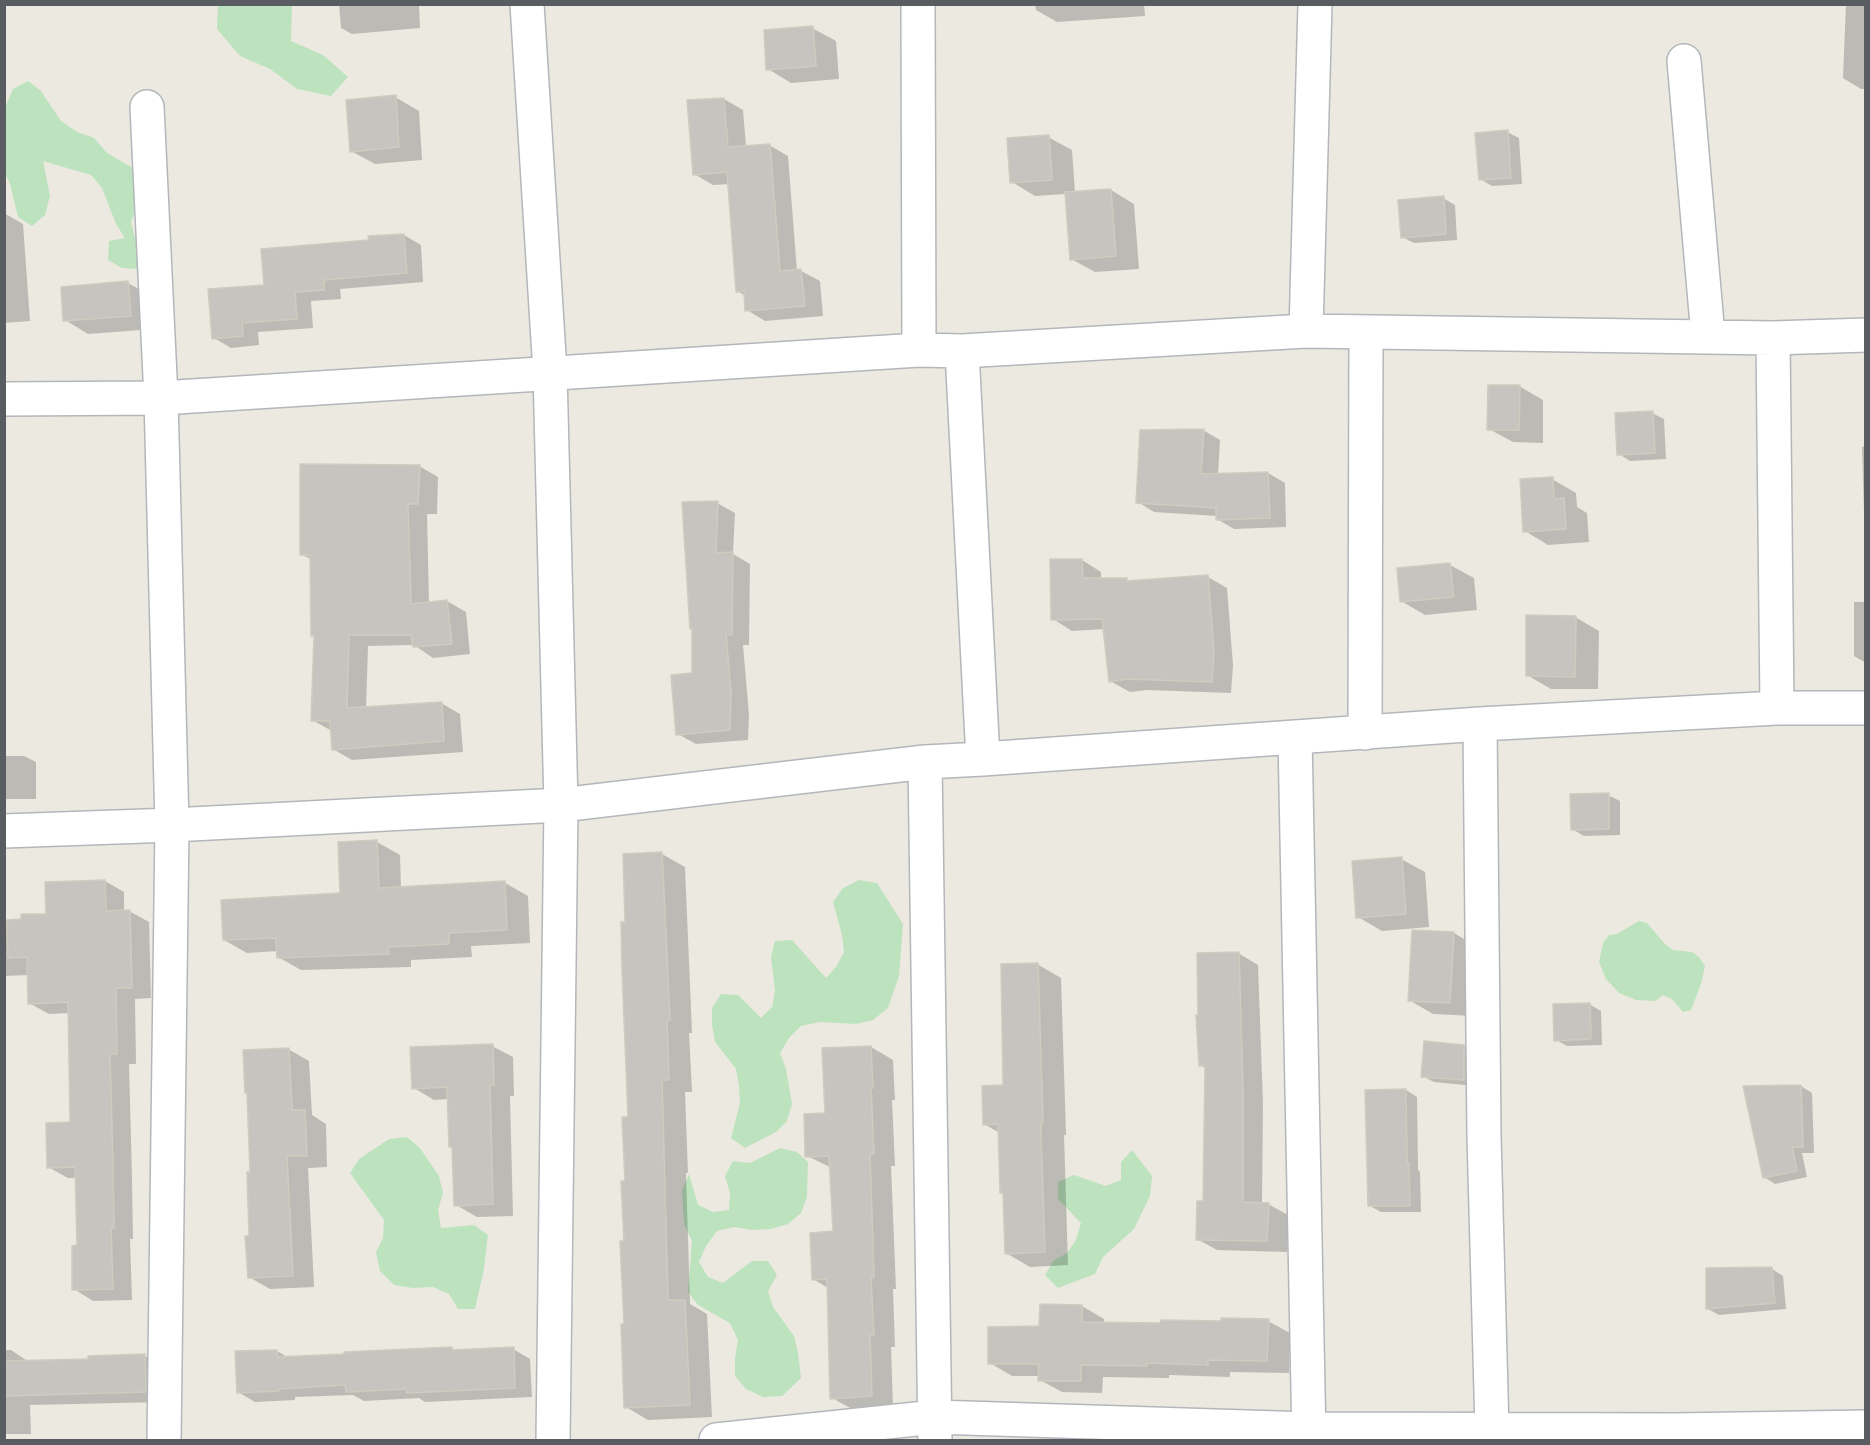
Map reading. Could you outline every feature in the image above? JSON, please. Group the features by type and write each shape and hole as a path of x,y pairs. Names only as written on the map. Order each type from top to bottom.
{"street":[{"path":"527,4 549,372 561,805 553,1440"},
{"path":"918,4 919,350"},
{"path":"1306,331 1315,4"},
{"path":"1684,61 1708,336"},
{"path":"147,107 161,398 172,825 164,1440"},
{"path":"4,399 161,398 919,350 962,351 1306,331 1773,338 1866,335"},
{"path":"1365,733 1366,332"},
{"path":"1773,338 1777,708"},
{"path":"962,351 982,759"},
{"path":"4,831 172,825 561,805 925,762 1480,724 1777,708 1866,708"},
{"path":"1480,724 1484,1136 1492,1429"},
{"path":"1295,737 1309,1435"},
{"path":"925,762 935,1429"},
{"path":"716,1440 935,1429 1309,1435 1492,1429 1675,1435 1866,1427"}],"green space":[{"path":"218,5 292,5 291,41 323,55 348,77 331,96 297,89 270,69 240,56 217,29"},
{"path":"28,81 41,91 61,121 77,132 94,138 107,153 138,171 144,188 131,222 135,238 144,254 138,269 122,268 108,260 109,241 125,238 116,224 102,188 91,175 43,161 50,196 45,215 32,226 18,217 5,173 4,110 13,89"},
{"path":"859,880 877,883 903,924 899,976 888,1008 873,1020 856,1024 820,1022 801,1026 789,1038 780,1053 786,1069 792,1104 787,1121 776,1132 745,1148 731,1138 740,1103 739,1086 736,1069 715,1042 712,1008 721,994 738,995 761,1018 772,1007 775,991 771,957 775,941 792,940 826,978 836,967 844,952 833,902 843,888"},
{"path":"1639,921 1647,923 1673,950 1692,952 1705,966 1691,1010 1683,1012 1672,999 1663,995 1656,1001 1636,1000 1619,993 1606,979 1599,962 1603,943 1609,935 1617,934"},
{"path":"407,1137 420,1148 439,1176 443,1193 438,1210 441,1228 474,1225 488,1235 484,1269 475,1309 458,1309 449,1294 433,1287 413,1288 394,1285 380,1271 376,1252 383,1238 384,1220 350,1173 359,1159 389,1139"},
{"path":"780,1148 797,1152 808,1162 807,1197 801,1213 788,1224 771,1229 752,1230 734,1227 717,1231 706,1246 699,1262 708,1277 723,1283 752,1261 768,1261 777,1275 768,1291 773,1307 794,1336 801,1378 782,1396 763,1397 746,1389 735,1376 738,1340 730,1323 698,1305 688,1292 692,1241 684,1224 682,1190 689,1174 698,1205 713,1212 729,1210 730,1193 725,1176 733,1161 750,1163"},
{"path":"1132,1150 1152,1176 1150,1196 1134,1229 1103,1257 1095,1274 1058,1288 1045,1275 1053,1261 1067,1253 1076,1240 1081,1223 1058,1199 1058,1182 1074,1175 1106,1186 1121,1180 1121,1162"}],"building":[{"path":"813,26 816,66 766,70 764,30"},
{"path":"396,95 399,147 350,152 346,100"},
{"path":"724,98 728,147 770,144 780,271 801,269 805,306 745,311 744,291 736,292 727,172 693,175 687,100"},
{"path":"1508,130 1511,178 1479,180 1475,133"},
{"path":"1049,135 1052,180 1010,183 1007,138"},
{"path":"1111,189 1116,256 1070,260 1065,192"},
{"path":"1444,196 1446,234 1401,238 1398,200"},
{"path":"404,234 407,273 324,280 324,290 295,292 297,319 242,323 243,336 212,339 208,289 264,285 261,249 369,240 368,236"},
{"path":"128,281 131,316 63,321 61,287"},
{"path":"1488,385 1520,385 1519,430 1487,430"},
{"path":"1653,411 1655,453 1617,455 1615,413"},
{"path":"1204,429 1201,474 1268,472 1270,518 1216,520 1216,508 1136,503 1140,430"},
{"path":"300,464 420,465 418,504 408,504 411,604 447,600 452,644 413,647 411,635 349,635 347,708 442,702 444,741 332,750 330,721 311,721 314,636 311,636 310,555 300,555"},
{"path":"1553,477 1554,499 1564,498 1566,529 1523,532 1520,479"},
{"path":"718,501 716,553 733,552 732,635 726,635 731,692 730,730 676,735 671,675 692,673 692,629 690,629 682,502"},
{"path":"1050,559 1082,559 1083,578 1127,578 1127,581 1208,575 1214,653 1212,682 1127,679 1109,682 1102,619 1051,620"},
{"path":"1450,563 1454,597 1400,602 1397,568"},
{"path":"1526,615 1576,616 1575,677 1526,676"},
{"path":"1609,793 1609,829 1571,830 1570,794"},
{"path":"377,840 379,888 505,881 507,930 449,933 449,944 388,947 389,954 277,958 276,938 223,940 221,900 340,893 338,842"},
{"path":"662,852 670,1020 667,1021 669,1080 662,1080 668,1300 685,1300 690,1405 624,1408 621,1324 624,1324 620,1241 624,1241 621,1181 625,1181 622,1117 628,1117 621,922 625,922 623,854"},
{"path":"1402,857 1406,914 1356,918 1352,861"},
{"path":"105,880 106,911 130,910 132,988 116,988 117,1054 110,1054 113,1289 72,1290 72,1246 77,1245 75,1167 47,1168 46,1123 70,1122 68,1002 28,1004 27,957 8,958 7,920 21,919 21,914 46,914 45,882"},
{"path":"1412,930 1454,932 1450,1003 1408,1001"},
{"path":"1239,952 1243,1202 1269,1203 1267,1241 1196,1240 1197,1201 1203,1201 1205,1065 1199,1066 1196,1015 1198,1015 1197,953"},
{"path":"1038,963 1045,1252 1005,1254 998,1124 983,1125 982,1086 1003,1085 1001,964"},
{"path":"1590,1003 1591,1039 1554,1041 1553,1004"},
{"path":"1424,1041 1464,1045 1464,1080 1421,1077"},
{"path":"493,1044 494,1085 490,1085 493,1204 454,1206 447,1087 412,1089 410,1047"},
{"path":"871,1046 874,1154 870,1154 874,1277 871,1277 874,1335 870,1335 872,1396 830,1399 827,1279 812,1280 810,1233 833,1231 829,1156 805,1157 804,1114 825,1113 822,1048"},
{"path":"289,1048 292,1110 305,1110 307,1156 287,1156 293,1276 248,1278 245,1236 249,1236 247,1172 250,1172 243,1050"},
{"path":"1801,1085 1803,1147 1792,1147 1797,1171 1763,1178 1743,1086"},
{"path":"1406,1089 1410,1206 1368,1206 1365,1090"},
{"path":"1772,1267 1775,1303 1706,1309 1706,1268"},
{"path":"1040,1304 1082,1305 1082,1322 1160,1323 1161,1320 1269,1319 1267,1361 1208,1360 1208,1365 1147,1363 1147,1366 1081,1365 1081,1381 1038,1381 1039,1364 988,1364 988,1327 1039,1326"},
{"path":"452,1347 452,1350 514,1347 515,1388 407,1393 406,1389 346,1392 345,1385 237,1393 235,1351 277,1350 277,1357"},
{"path":"145,1354 146,1392 4,1396 4,1361 88,1359 88,1356"}]}
